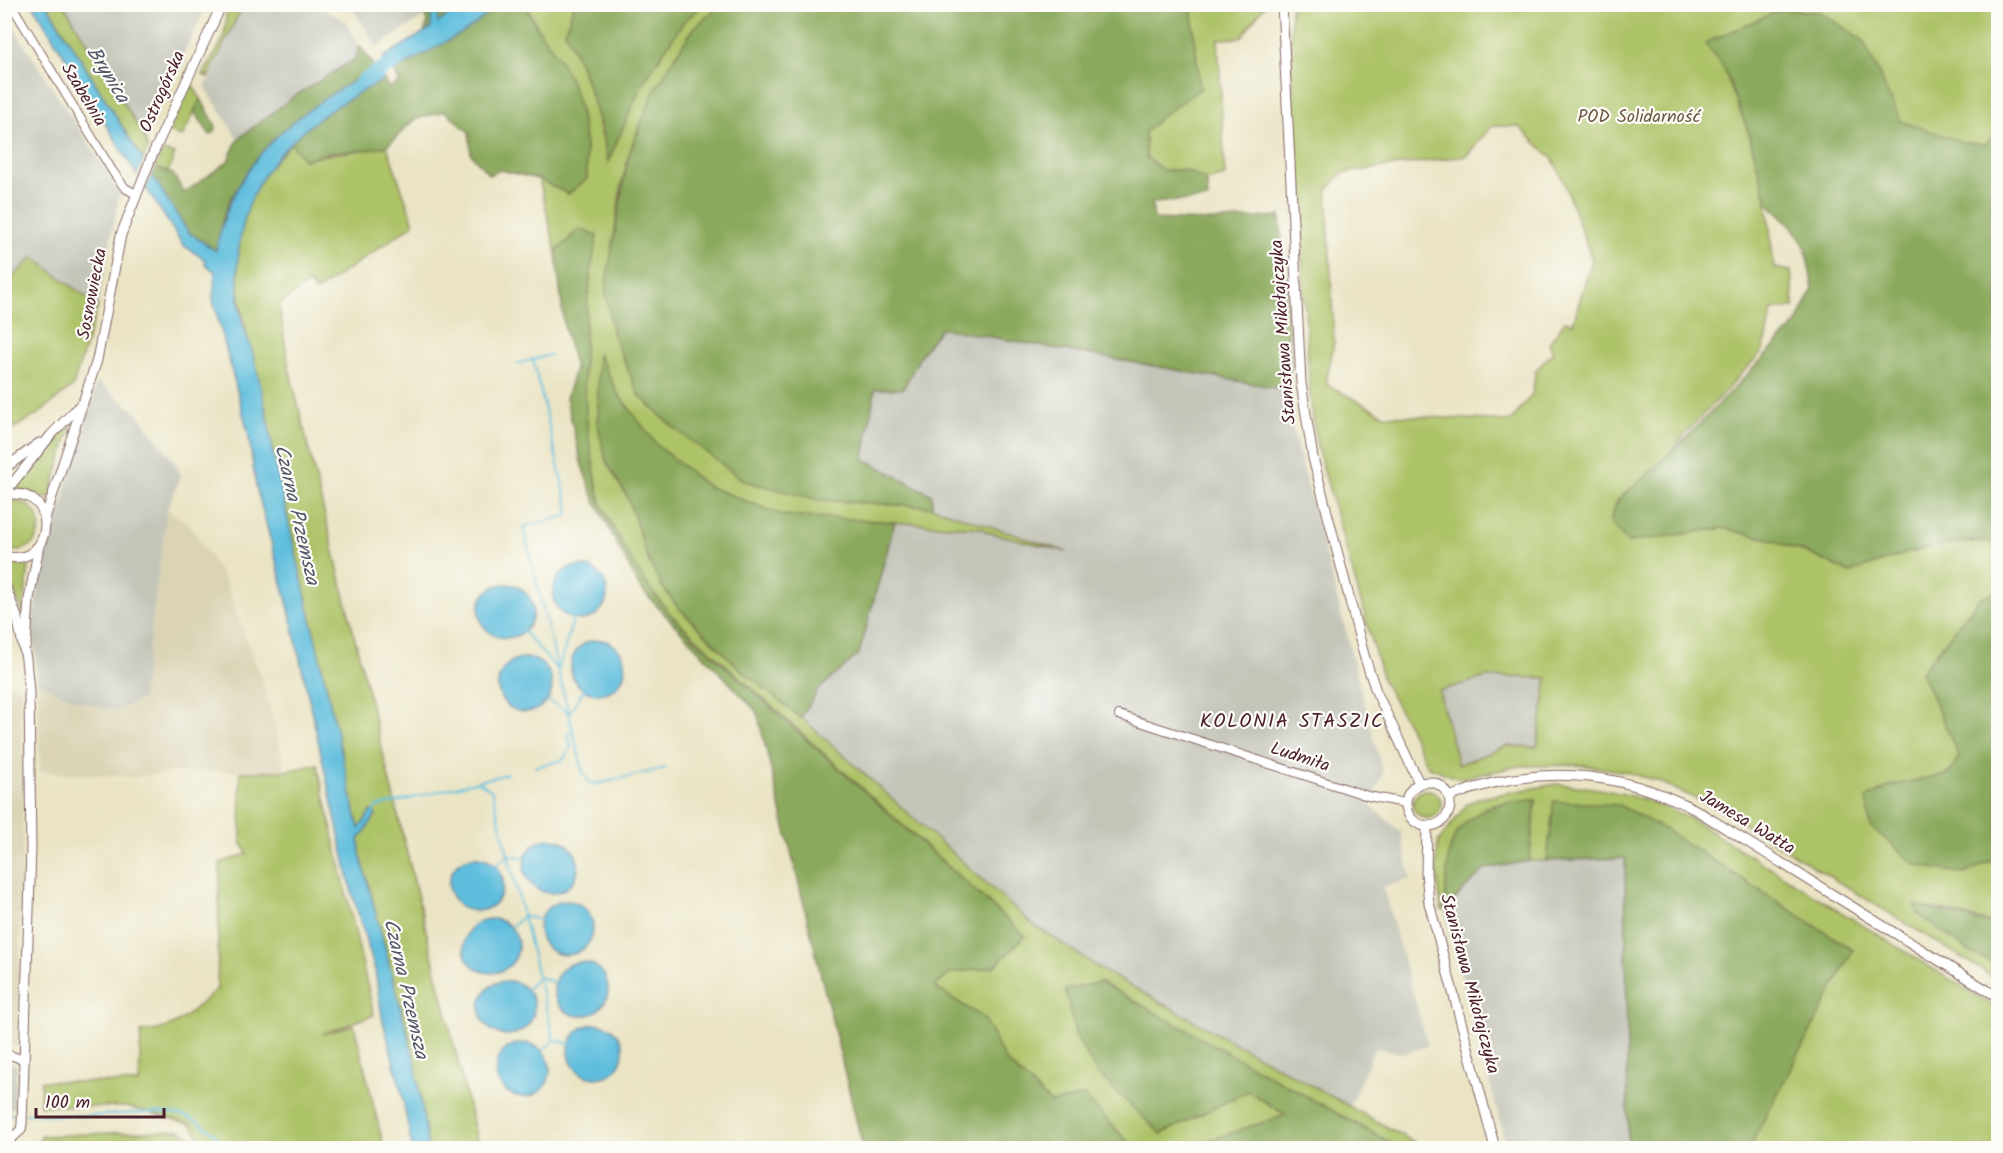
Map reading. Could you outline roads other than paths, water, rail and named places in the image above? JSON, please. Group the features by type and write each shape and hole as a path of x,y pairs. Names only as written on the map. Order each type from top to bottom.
{"street":[{"name":"Szabelnia","path":"11,4 113,172 125,188 137,193"},
{"name":"Ostrogórska","path":"137,193 222,4"},
{"name":"Stanisława Mikołajczyka","path":"1281,4 1300,372 1313,458 1364,655 1376,691 1419,783"},
{"name":"Sosnowiecka","path":"4,1145 21,1130 22,1124 31,849 30,737 26,659 29,599 39,546 46,530 45,518 97,360 121,235 137,193"},
{"name":"Sosnowiecka","path":"4,494 51,435 84,400"},
{"path":"4,470 51,435"},
{"name":"Sosnowiecka","path":"4,494 21,494 30,497 37,503 45,518"},
{"path":"4,556 25,555 39,546"},
{"name":"Sosnowiecka","path":"4,583 16,617 26,659"},
{"name":"Ludmiła","path":"1119,715 1368,796 1405,803"},
{"name":"Jamesa Watta","path":"1449,797 1513,779 1563,774 1608,778 1657,792 1696,810 1998,997"},
{"path":"1426,782 1440,785 1449,797 1448,814 1435,825 1427,826 1409,816 1405,803 1407,795 1419,783 1426,782"},
{"name":"Stanisława Mikołajczyka","path":"1427,826 1426,873 1429,903 1495,1149"},
{"path":"4,1053 24,1060"}],"water":[{"path":"33,5 47,5 143,160 137,175"},
{"path":"432,5 437,5 438,23 454,10 457,14 472,5 499,5 467,30 394,71 384,57 431,28"},
{"path":"376,68 384,80 346,100 314,122 287,146 265,174 249,204 240,238 238,277 242,321 262,389 273,454 359,829 371,811 376,815 359,840 360,853 415,1062 428,1148 412,1148 402,1094 382,1017 375,970 352,893 288,605 256,486 248,432 213,300 215,272 205,264 205,260 183,245 146,188 152,175 188,232 216,251 224,218 237,189 253,163 273,140 320,102"},
{"path":"575,566 585,566 595,570 603,578 607,593 603,608 595,616 585,620 575,620 565,616 557,608 553,598 553,588 557,578 565,570"},
{"path":"501,584 511,584 521,588 529,596 533,611 529,626 521,634 511,638 501,638 491,634 483,626 479,616 479,606 483,596 491,588"},
{"path":"593,640 603,640 613,644 621,652 625,667 621,682 613,690 603,694 593,694 583,690 575,682 571,672 571,662 575,652 583,644"},
{"path":"520,658 530,658 540,662 548,670 552,685 548,700 540,708 530,712 520,712 510,708 502,700 498,690 498,680 502,670 510,662"},
{"path":"546,839 556,839 566,843 574,851 578,866 574,881 566,889 556,893 546,893 536,889 528,881 524,871 524,861 528,851 536,843"},
{"path":"471,857 481,857 491,861 499,869 503,884 499,899 491,907 481,911 471,911 461,907 453,899 449,889 449,879 453,869 461,861"},
{"path":"561,901 571,901 581,905 589,913 593,928 589,943 581,951 571,955 561,955 551,951 543,943 539,933 539,923 543,913 551,905"},
{"path":"486,919 496,919 506,923 514,931 518,946 514,961 506,969 496,973 486,973 476,969 468,961 464,951 464,941 468,931 476,923"},
{"path":"576,962 586,962 596,966 604,974 608,989 604,1004 596,1012 586,1016 576,1016 566,1012 558,1004 554,994 554,984 558,974 566,966"},
{"path":"502,981 512,981 522,985 530,993 534,1008 530,1023 522,1031 512,1035 502,1035 492,1031 484,1023 480,1013 480,1003 484,993 492,985"},
{"path":"591,1024 601,1024 611,1028 619,1036 623,1051 619,1066 611,1074 601,1078 591,1078 581,1074 573,1066 569,1056 569,1046 573,1036 581,1028"},
{"path":"518,1043 528,1043 538,1047 546,1055 550,1070 546,1085 538,1093 528,1097 518,1097 508,1093 500,1085 496,1075 496,1065 500,1055 508,1047"}],"waterway":[{"name":"Czarna Przemsza","path":"362,82 405,55"},
{"path":"516,364 550,355"},
{"path":"533,359 569,511 566,516 523,527 583,772 589,782 597,784 666,768"},
{"path":"559,668 573,619"},
{"path":"524,632 558,670"},
{"path":"547,700 569,713 584,690"},
{"path":"535,767 563,760 571,747 568,733 573,732"},
{"path":"372,815 376,807 507,774"},
{"path":"478,781 492,791 554,1040"},
{"path":"496,865 509,855 524,858"},
{"path":"511,927 523,916 540,920"},
{"path":"527,989 539,977 554,982"},
{"path":"542,1051 554,1040"},
{"path":"555,1040 570,1044"},
{"path":"25,1114 84,1116 156,1112 171,1114 201,1123 214,1133 226,1148"},
{"path":"4,1114 20,1114"}],"district":[{"name":"KOLONIA STASZIC","path":"1292,722"}],"water label":[{"name":"Brynica","path":"107,75"}],"park label":[{"name":"POD Solidarność","path":"1639,117"}]}
